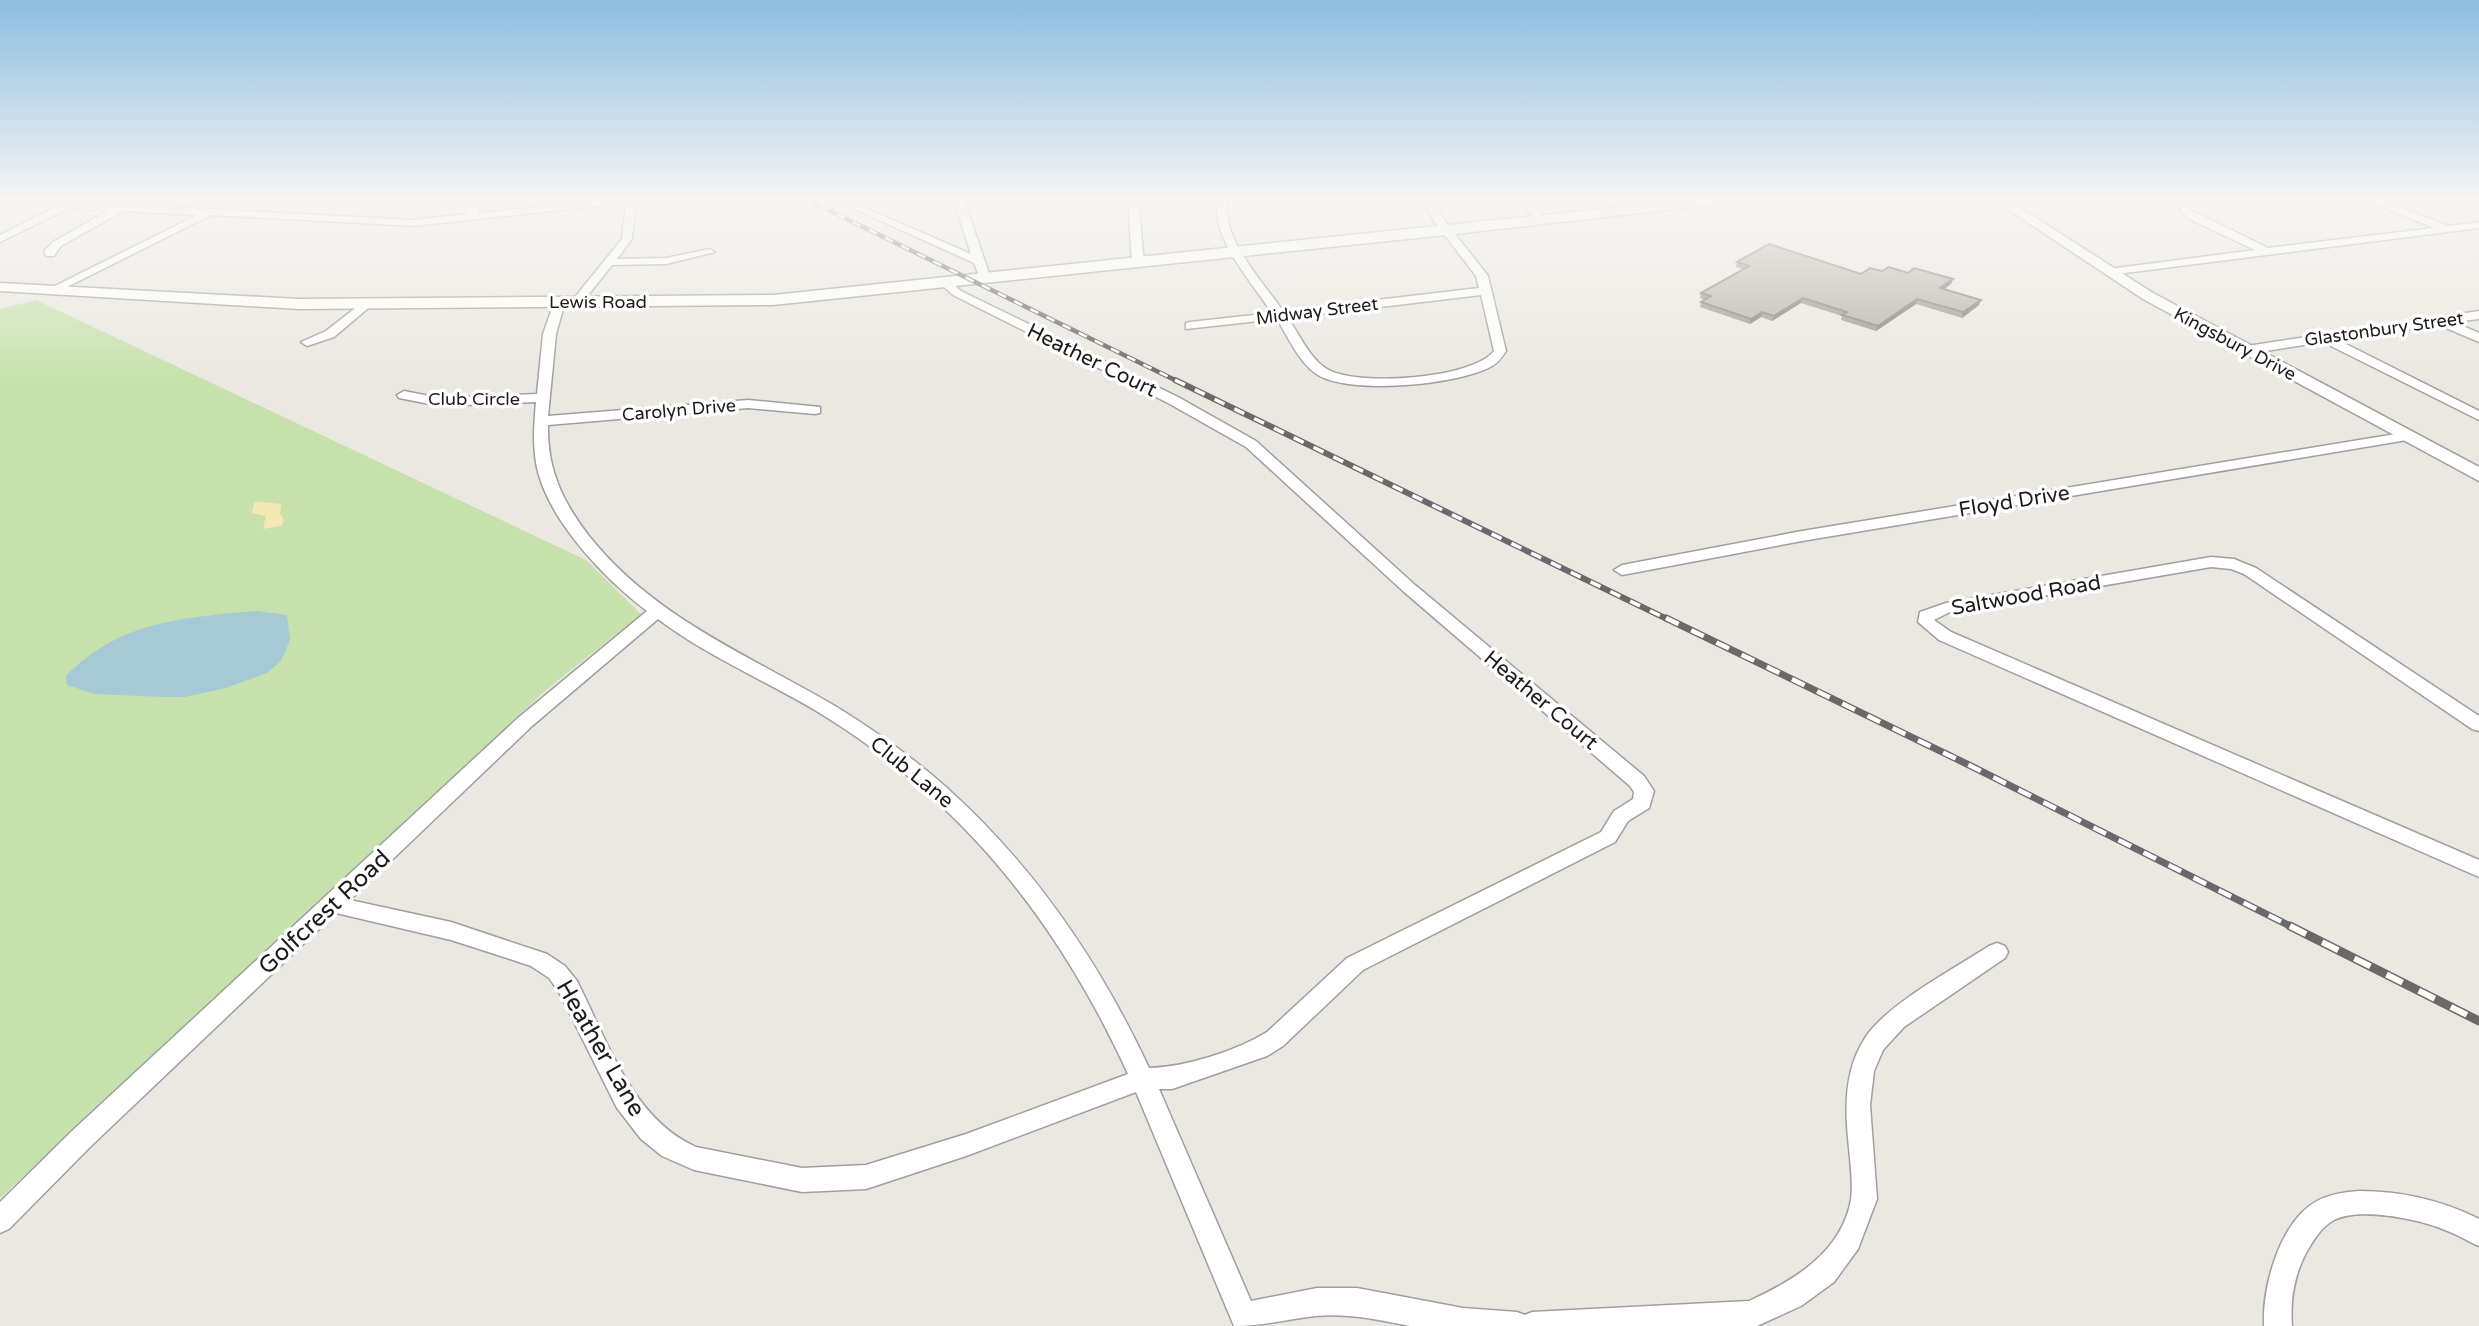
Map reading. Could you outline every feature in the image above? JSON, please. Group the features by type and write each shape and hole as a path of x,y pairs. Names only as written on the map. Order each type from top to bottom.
{"street":[{"path":"53,290 114,260"},
{"path":"610,262 671,260"},
{"name":"Lewis Road","path":"0,287 242,303 773,300 1169,260"},
{"path":"1241,260 1313,364 1327,375 1354,382 1469,371 1482,367 1497,356 1500,341 1486,291 1477,267 1471,260"},
{"name":"Kingsbury Drive","path":"2091,260 2247,350 2479,475"},
{"path":"2109,272 2205,260"},
{"path":"978,261 985,279"},
{"name":"Club Lane","path":"610,262 554,318 543,398 542,456 545,472 563,512 605,568 656,612 689,635 835,714 870,737 945,796 1038,898 1097,988 1143,1079 1246,1321"},
{"name":"Heather Court","path":"947,284 957,293 1173,400 1251,443 1409,588 1628,773 1644,791 1642,803 1621,816 1608,837 1355,964 1275,1039 1259,1049 1172,1078 1143,1079"},
{"name":"Midway Street","path":"1190,326 1486,291"},
{"path":"307,342 330,334 367,304"},
{"name":"Glastonbury Street","path":"2247,350 2479,315"},
{"path":"2441,321 2479,338"},
{"path":"2324,338 2479,416"},
{"name":"Club Circle","path":"404,395 440,402 543,398"},
{"name":"Carolyn Drive","path":"542,421 756,404 815,410"},
{"name":"Floyd Drive","path":"1622,570 1802,536 2408,436"},
{"name":"Saltwood Road","path":"2479,725 2250,571 2225,562 2211,562 1959,606 1934,611 1926,616 1926,622 1945,636 2479,869"},
{"name":"Golfcrest Road","path":"0,1220 81,1139 524,722 656,612"},
{"name":"Heather Lane","path":"332,904 463,935 539,960 557,972 569,988 626,1100 650,1131 671,1148 694,1158 802,1180 839,1181 866,1177 966,1145 1143,1079"},
{"path":"1532,1326 1750,1315 1791,1296 1824,1273 1849,1240 1864,1199 1858,1105 1862,1071 1874,1044 1896,1020 1997,952"},
{"path":"2278,1326 2278,1286 2289,1256 2317,1216 2337,1206 2370,1203 2402,1207 2445,1217 2479,1233"},
{"path":"1246,1321 1317,1302 1357,1302 1463,1322 1517,1326"}],"green space":[{"path":"36,300 586,560 641,614 546,690 0,1198 0,309"}],"sand":[{"path":"254,503 281,504 280,514 284,520 281,526 263,529 266,516 252,513"}],"water":[{"path":"257,611 287,615 290,640 281,661 267,673 226,688 185,697 95,694 67,685 66,676 87,657 131,633 179,620"}],"building":[{"path":"1818,260 1861,274 1870,268 1882,271 1889,267 1908,273 1914,268 1953,279 1940,288 1981,300 1963,312 1917,299 1878,326 1842,315 1847,312 1803,298 1774,316 1762,312 1751,319 1701,302 1711,296 1701,293 1749,266 1737,262"}],"railway":[{"path":"930,260 1179,382"},
{"path":"1175,380 1669,620"},
{"path":"1666,618 1971,766 2294,928"},
{"path":"2290,926 2479,1021"}]}
